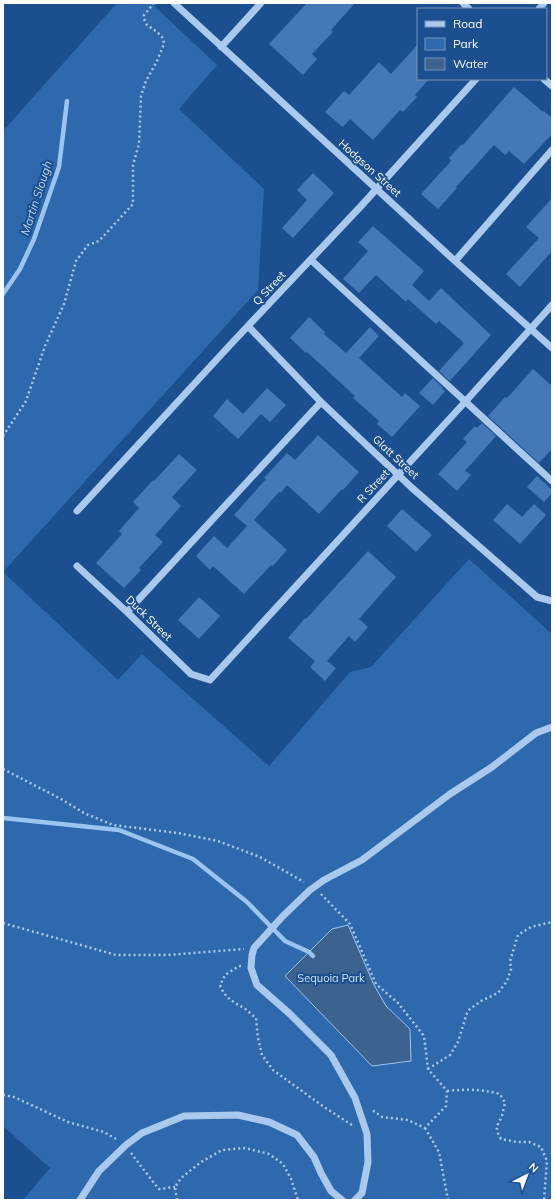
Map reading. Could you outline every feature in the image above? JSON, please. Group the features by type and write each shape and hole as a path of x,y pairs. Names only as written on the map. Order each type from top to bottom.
{"street":[{"name":"Hodgson Street","path":"174,3 376,189 552,348"},
{"path":"221,47 261,3"},
{"name":"Q Street","path":"77,511 311,260 475,80"},
{"path":"455,261 552,150"},
{"path":"311,260 552,481"},
{"name":"R Street","path":"210,680 552,305"},
{"name":"Glatt Street","path":"248,326 321,402 429,502 537,597 552,601"},
{"path":"127,612 321,402"},
{"name":"Duck Street","path":"77,566 191,674 210,680"},
{"path":"355,1200 362,1193 368,1162 366,1134 355,1098 332,1055 290,1014 257,985 250,966 254,948 283,916 314,887 362,860 450,794 492,767 536,733 552,727"},
{"path":"80,1200 99,1171 126,1145 142,1134 184,1116 238,1115 269,1122 296,1135 314,1157 331,1191 342,1200"}],"path":[{"path":"3,436 26,402 45,346 64,304 76,261 88,245 99,241 133,204 133,165 139,144 142,96 146,81 164,44 163,38 147,25 144,19 144,15 154,3"},
{"path":"3,768 62,799 84,813 113,825 178,833 218,841 260,857 314,887 350,924 376,984 398,1003 424,1036 428,1070 448,1091"},
{"path":"428,1070 450,1055 458,1042 467,1013 470,1009 481,1001 498,993 507,981 511,968 510,961 518,935 531,927 552,922"},
{"path":"3,923 116,955 168,955 254,948"},
{"path":"250,966 239,966 225,975 220,984 223,993 239,1007 244,1008 256,1018 262,1056 273,1070 324,1107 366,1134"},
{"path":"448,1091 467,1089 500,1094 505,1103 502,1115 496,1126 496,1131 501,1139 517,1142 529,1142 541,1147 547,1161 544,1200"},
{"path":"425,1128 446,1106 448,1091"},
{"path":"3,1095 14,1097 68,1122 104,1132 126,1145 159,1189 175,1188"},
{"path":"355,1098 382,1117 408,1120 425,1128 439,1152 448,1200"},
{"path":"177,1200 175,1188 181,1178 201,1162 222,1150 245,1148 269,1154 283,1164 291,1179 298,1200"}],"green space":[{"path":"117,3 151,3 217,65 179,109 264,189 258,290 3,572 3,131"},
{"name":"Sequoia Park","path":"469,559 552,634 552,1200 23,1200 50,1168 3,1126 3,572 118,680 142,654 269,766 350,672 371,667"}],"water":[{"path":"348,925 374,985 386,1006 410,1029 411,1061 372,1066 285,976 332,929"}],"building":[{"path":"307,3 355,3 331,30 333,32 312,54 317,59 303,75 269,44"},
{"path":"417,45 417,80 428,80 415,95 417,97 403,112 400,110 373,140 350,119 343,127 325,112 344,91 349,95 379,62 391,74"},
{"path":"514,87 552,118 552,134 524,164 509,151 505,155 494,145 438,209 421,194 451,161 449,158 462,144 463,145"},
{"path":"313,173 334,193 293,238 282,228 307,200 297,190"},
{"path":"552,198 552,251 520,287 506,274 539,238 526,227"},
{"path":"373,226 424,271 412,285 429,301 441,288 491,335 450,381 439,371 464,343 439,321 436,324 408,299 406,302 376,275 359,293 343,279 368,251 358,242"},
{"path":"309,317 325,332 324,334 346,353 370,327 379,336 359,358 402,397 405,393 420,406 392,437 377,424 379,421 353,398 355,396 290,338"},
{"path":"533,369 552,386 552,449 539,463 488,416 505,397 507,398"},
{"path":"433,378 445,391 433,405 419,393"},
{"path":"267,388 286,405 270,422 261,414 238,439 213,416 227,399 243,414"},
{"path":"482,423 496,436 465,471 471,475 457,491 438,474 467,442 463,439 475,426 477,428"},
{"path":"318,435 359,472 319,514 287,485 281,493 279,492 254,520 287,550 244,594 213,566 210,570 196,556 214,536 227,548 247,526 234,515 266,479 264,478 287,453 295,460"},
{"path":"179,454 197,470 172,497 181,506 155,535 163,542 139,568 141,570 124,588 96,563 122,534 119,531 139,508 133,502"},
{"path":"537,476 552,490 552,493 544,502 527,487"},
{"path":"507,504 522,517 534,504 546,515 520,544 493,520"},
{"path":"402,509 432,535 416,552 387,526"},
{"path":"368,551 396,577 359,619 368,627 355,642 349,636 327,661 336,668 325,681 310,667 315,661 288,638"},
{"path":"199,597 220,616 199,639 178,620"}],"waterway":[{"name":"Martin Slough","path":"3,294 20,269 34,239 59,167 67,101"},
{"path":"3,818 119,830 193,859 247,902 285,941 309,952 313,956"}]}
